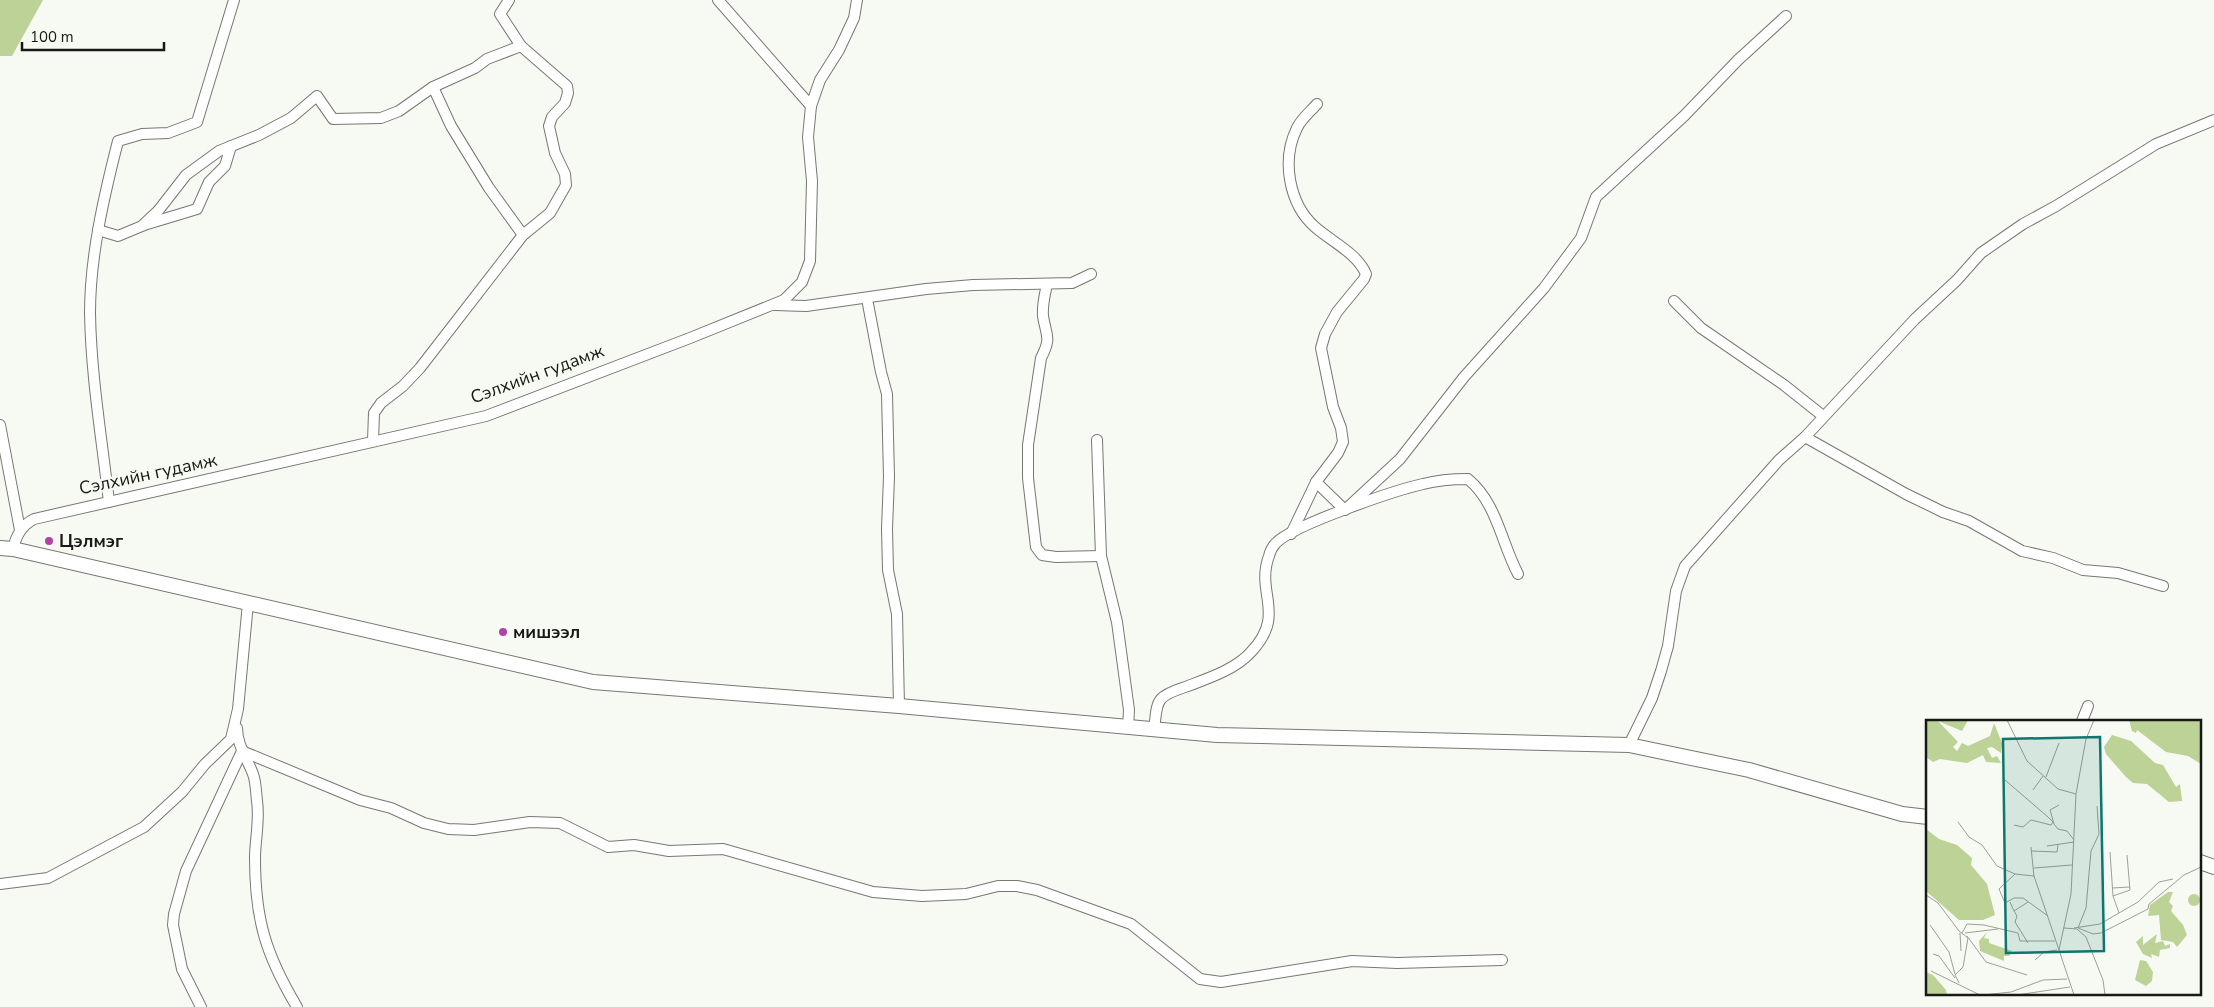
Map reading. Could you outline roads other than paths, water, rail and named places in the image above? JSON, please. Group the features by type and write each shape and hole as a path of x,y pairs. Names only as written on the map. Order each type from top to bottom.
{"main road":[{"path":"6,548 593,682 899,706 1217,735 1629,746 1749,770 1902,814 1926,817"},
{"path":"2202,863 2214,867"}],"street":[{"path":"109,502 94,369 90,312 98,230 118,140 142,134 168,133 197,122 234,0"},
{"path":"373,441 374,412 381,403 403,386 420,368 523,235 550,214 566,185 566,174 555,153 548,126 552,117 565,103 568,94 566,86 521,46 500,14 509,0"},
{"path":"718,0 811,106"},
{"name":"Сэлхийн гудамж","path":"20,530 34,518 486,416 784,300 802,282 810,261 812,181 808,137 811,106 820,80 839,50 854,18 857,0"},
{"path":"1345,510 1400,459 1464,377 1544,288 1581,238 1596,197 1684,116 1738,60 1786,16"},
{"path":"142,226 158,211 186,175 219,151 291,118 317,96 333,119 381,118 399,111 433,87 475,68 487,59 521,46"},
{"path":"433,87 451,126 489,188 523,235"},
{"path":"1291,534 1316,482 1338,453 1343,442 1342,428 1333,407 1321,348 1325,334 1337,312 1366,274 1353,255 1313,226 1300,210 1295,199 1289,172 1290,147 1298,126 1317,104"},
{"path":"1629,746 1652,698 1661,670 1668,646 1676,591 1685,566 1779,460 1805,438 1823,416 1981,253 2023,224 2070,198 2156,144 2214,120"},
{"path":"98,230 118,236 142,226 197,210 209,182 225,166 231,146"},
{"path":"772,304 806,306 936,288 1072,283 1091,274"},
{"path":"1047,284 1043,306 1047,328 1047,347 1041,358 1028,445 1028,478 1036,546 1042,555 1056,557 1101,556"},
{"path":"1674,301 1701,328 1784,385 1823,416"},
{"path":"868,304 887,394 889,477 888,570 897,614 899,706"},
{"path":"0,426 20,530 6,548"},
{"path":"1805,438 1906,494 1944,512 1969,521 2022,551 2054,558 2083,570 2118,573 2163,586"},
{"path":"1096,440 1101,556 1117,622 1129,710 1128,727"},
{"path":"1154,728 1158,705 1166,695 1223,672 1250,654 1262,638 1270,616 1265,586 1265,567 1269,554 1277,542 1345,510 1391,492 1424,484 1468,479 1481,490 1489,503 1518,574"},
{"path":"1316,482 1345,510"},
{"path":"248,603 237,735 242,751 254,776 258,805 255,857 256,905 268,952 278,976 297,1007"},
{"path":"2082,720 2088,706"},
{"path":"0,884 48,878 144,827 182,792 204,764 231,739 238,709"},
{"path":"242,751 360,800 391,808 424,824 448,829 474,830 530,822 560,823 608,847 634,845 669,851 723,849 739,852 873,892 922,896 966,894 998,886 1016,886 1037,890 1131,924 1200,979 1208,982 1221,982 1352,961 1397,963 1502,960"},
{"path":"201,1007 182,969 173,924 174,914 186,871 242,751"}],"place":[{"name":"Цэлмэг","path":"49,541"},
{"name":"мишээл","path":"503,632"}]}
